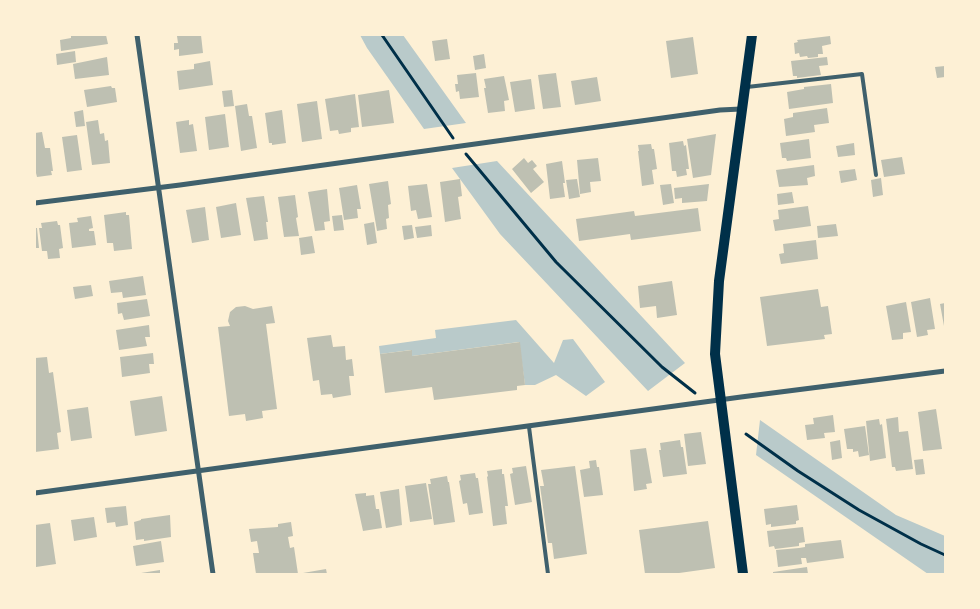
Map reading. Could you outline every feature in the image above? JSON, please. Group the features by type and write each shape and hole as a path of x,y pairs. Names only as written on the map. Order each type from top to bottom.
{"main road":[{"path":"743,574 715,354 719,281 752,35"}],"street":[{"path":"138,35 213,574"},
{"path":"35,203 741,109"},
{"path":"35,493 945,371"}],"lane":[{"path":"744,87 862,74 876,175"},
{"path":"529,427 548,574"}],"path":[{"path":"382,35 459,146 556,262 662,367 695,393"},
{"path":"746,434 798,471 859,510 945,555"}],"shaded area":[{"path":"360,35 403,35 466,123 424,129 367,48"},
{"path":"497,161 685,363 648,391 500,234 452,168"},
{"path":"516,320 554,363 563,340 573,339 605,382 586,396 556,375 535,385 525,385 519,342 412,356 411,350 380,354 379,346 436,338 435,330"},
{"path":"760,420 896,515 945,536 945,574 928,574 756,455"}],"building":[{"path":"71,35 106,35 108,44 61,51 60,40 71,38"},
{"path":"201,35 203,53 179,56 179,49 174,50 174,43 178,43 177,36"},
{"path":"830,36 831,44 822,46 823,54 818,54 818,57 800,57 799,53 795,54 794,43 798,42 797,40"},
{"path":"693,37 698,74 671,78 666,41"},
{"path":"447,39 450,59 435,61 432,41"},
{"path":"75,51 76,62 57,65 56,54"},
{"path":"484,54 486,68 475,70 473,56"},
{"path":"107,57 109,75 75,79 73,64"},
{"path":"827,57 828,65 819,66 821,75 797,78 797,76 793,76 791,61"},
{"path":"210,61 213,85 179,90 177,71 194,69 194,64"},
{"path":"945,66 945,77 937,78 935,67"},
{"path":"476,73 479,97 460,99 459,91 456,92 455,84 458,84 457,75"},
{"path":"556,73 561,107 543,109 538,75"},
{"path":"504,76 509,100 504,101 505,111 488,113 484,79"},
{"path":"597,77 601,101 575,105 571,81"},
{"path":"531,79 535,109 515,112 510,82"},
{"path":"831,84 833,103 789,109 787,92 804,89 804,87"},
{"path":"111,86 115,88 117,102 87,107 84,90"},
{"path":"232,90 234,106 224,107 222,91"},
{"path":"389,90 394,123 362,127 358,95"},
{"path":"355,94 359,127 351,128 351,132 339,134 338,130 330,131 325,99"},
{"path":"317,101 322,139 302,142 297,104"},
{"path":"247,104 249,116 252,116 257,148 241,151 235,106"},
{"path":"827,108 829,123 814,125 815,132 786,136 784,119 793,117 793,113"},
{"path":"83,110 85,126 76,127 74,112"},
{"path":"282,110 286,143 272,145 272,143 269,143 265,113"},
{"path":"225,114 229,147 209,150 205,117"},
{"path":"98,120 100,134 104,133 105,141 108,140 110,163 92,165 86,122"},
{"path":"189,120 189,125 193,124 197,151 180,153 176,122"},
{"path":"42,132 45,148 50,148 53,171 51,171 52,175 37,177 35,169 35,133"},
{"path":"716,134 711,175 693,178 687,139"},
{"path":"77,135 82,170 67,172 62,137"},
{"path":"809,139 811,158 787,161 786,158 782,158 780,143"},
{"path":"683,141 684,146 686,145 689,169 686,169 687,175 677,177 676,171 672,171 669,143"},
{"path":"854,143 855,155 838,157 836,146"},
{"path":"651,144 652,149 654,149 657,169 652,170 654,184 642,186 638,145"},
{"path":"902,157 905,174 884,177 881,160"},
{"path":"524,158 528,163 532,160 537,166 533,169 544,182 531,193 512,169"},
{"path":"598,158 601,181 590,182 591,192 580,194 577,160"},
{"path":"562,161 565,197 550,199 546,164"},
{"path":"814,165 815,176 807,178 808,185 779,187 776,170"},
{"path":"855,169 857,180 841,183 839,171"},
{"path":"881,178 883,195 873,197 871,180"},
{"path":"460,179 462,196 458,197 461,219 445,222 440,182"},
{"path":"577,179 580,197 569,199 566,180"},
{"path":"388,181 391,204 388,205 389,218 386,219 387,229 377,231 369,184"},
{"path":"427,184 432,217 418,219 416,210 411,211 408,186"},
{"path":"671,184 674,203 663,205 660,185"},
{"path":"709,184 707,201 682,203 682,198 675,199 674,188"},
{"path":"357,185 361,209 357,209 358,218 344,220 339,188"},
{"path":"327,189 330,221 324,222 325,230 315,231 308,192"},
{"path":"792,192 794,203 778,205 777,194"},
{"path":"295,195 299,236 284,237 278,197"},
{"path":"264,196 268,222 266,222 268,239 254,241 246,198"},
{"path":"236,203 241,235 221,238 216,207"},
{"path":"808,206 811,226 775,231 773,220 779,219 778,210"},
{"path":"205,207 209,240 192,243 186,210"},
{"path":"698,208 701,231 631,240 630,234 579,241 576,219 634,211 635,216"},
{"path":"126,212 126,215 129,215 132,249 114,251 113,243 107,243 104,215"},
{"path":"342,215 344,230 334,231 332,216"},
{"path":"91,216 93,228 89,229 89,231 94,231 96,245 72,248 69,223 78,222 77,218"},
{"path":"57,221 58,225 60,225 63,248 59,249 60,258 48,259 47,251 42,251 39,228 42,228 41,223"},
{"path":"374,222 377,243 367,245 364,224"},
{"path":"836,224 838,236 818,238 817,226"},
{"path":"412,225 414,238 404,240 402,226"},
{"path":"431,225 432,236 417,238 415,227"},
{"path":"35,228 37,228 39,248 35,248"},
{"path":"312,236 315,253 301,255 299,238"},
{"path":"816,240 818,259 781,264 779,254 784,253 783,244"},
{"path":"143,276 146,295 123,298 122,292 111,293 109,281"},
{"path":"672,281 677,315 657,318 656,306 640,308 638,286"},
{"path":"91,285 93,296 75,299 73,287"},
{"path":"818,289 821,307 828,306 832,334 824,335 825,339 767,346 760,297"},
{"path":"930,298 935,329 927,330 928,335 917,337 911,302"},
{"path":"147,299 150,316 124,320 122,313 118,314 117,303"},
{"path":"906,302 911,332 903,333 903,339 892,340 886,306"},
{"path":"945,303 945,326 944,326 940,304"},
{"path":"245,306 253,309 272,306 275,323 266,324 277,409 262,411 263,418 246,421 245,414 229,416 218,327 230,326 228,321 230,312 236,307"},
{"path":"149,325 150,337 145,337 147,346 119,350 116,330"},
{"path":"331,335 333,347 345,346 346,360 352,359 354,376 349,376 351,395 333,398 332,394 321,395 319,380 313,381 307,338"},
{"path":"520,342 525,385 517,386 517,390 434,400 432,387 385,393 380,354 412,350 412,356"},
{"path":"153,353 154,364 149,364 150,373 122,377 120,357"},
{"path":"47,357 49,373 53,372 61,432 57,433 59,449 35,452 35,358"},
{"path":"162,396 167,431 135,436 130,401"},
{"path":"88,407 92,438 71,441 67,410"},
{"path":"936,409 942,449 923,451 918,412"},
{"path":"833,415 835,432 824,433 825,438 807,440 805,425 814,424 813,418"},
{"path":"898,417 899,432 908,431 913,469 896,471 895,467 892,467 886,419"},
{"path":"879,419 880,425 882,424 886,458 870,461 866,421"},
{"path":"865,426 869,455 859,457 858,451 853,452 853,449 847,449 844,429"},
{"path":"701,432 706,464 688,466 684,434"},
{"path":"680,440 681,447 683,447 687,474 663,477 659,450 661,450 660,443"},
{"path":"840,440 842,458 832,460 830,442"},
{"path":"646,448 652,483 646,484 647,489 634,491 630,450"},
{"path":"923,459 925,474 916,475 914,460"},
{"path":"596,460 597,467 599,467 603,495 584,497 580,470 590,468 589,461"},
{"path":"526,466 532,502 515,505 510,474 513,473 512,468"},
{"path":"575,466 587,554 554,559 552,543 548,543 540,486 544,486 541,470"},
{"path":"502,469 508,506 505,506 507,524 493,526 487,471"},
{"path":"475,473 476,478 478,478 483,513 469,515 467,503 463,504 459,481 461,480 460,475"},
{"path":"447,476 455,522 434,525 428,484 431,484 430,479"},
{"path":"426,483 432,519 410,522 405,486"},
{"path":"399,489 402,525 386,528 380,492"},
{"path":"366,493 366,496 374,495 376,509 379,509 382,528 363,531 355,494"},
{"path":"797,505 799,520 796,521 796,524 771,527 771,524 766,525 764,509"},
{"path":"126,506 128,525 116,527 115,522 107,523 105,508"},
{"path":"170,515 171,537 144,541 144,539 136,540 134,522 141,519"},
{"path":"94,517 97,537 74,541 71,520"},
{"path":"708,521 715,568 672,574 645,574 639,530"},
{"path":"291,522 293,536 288,537 290,548 294,547 298,574 256,574 253,553 259,553 257,541 251,542 249,529 278,527 278,524"},
{"path":"50,523 56,564 36,567 35,525"},
{"path":"803,527 805,542 799,543 799,546 775,549 774,546 769,547 767,531"},
{"path":"841,540 844,558 807,563 806,558 801,558 802,564 778,567 776,550 805,547 805,544"},
{"path":"161,541 164,562 136,566 133,546"},
{"path":"807,567 808,574 773,574 773,572"},
{"path":"326,569 327,574 303,574 303,573"},
{"path":"160,570 160,574 141,573"}]}
